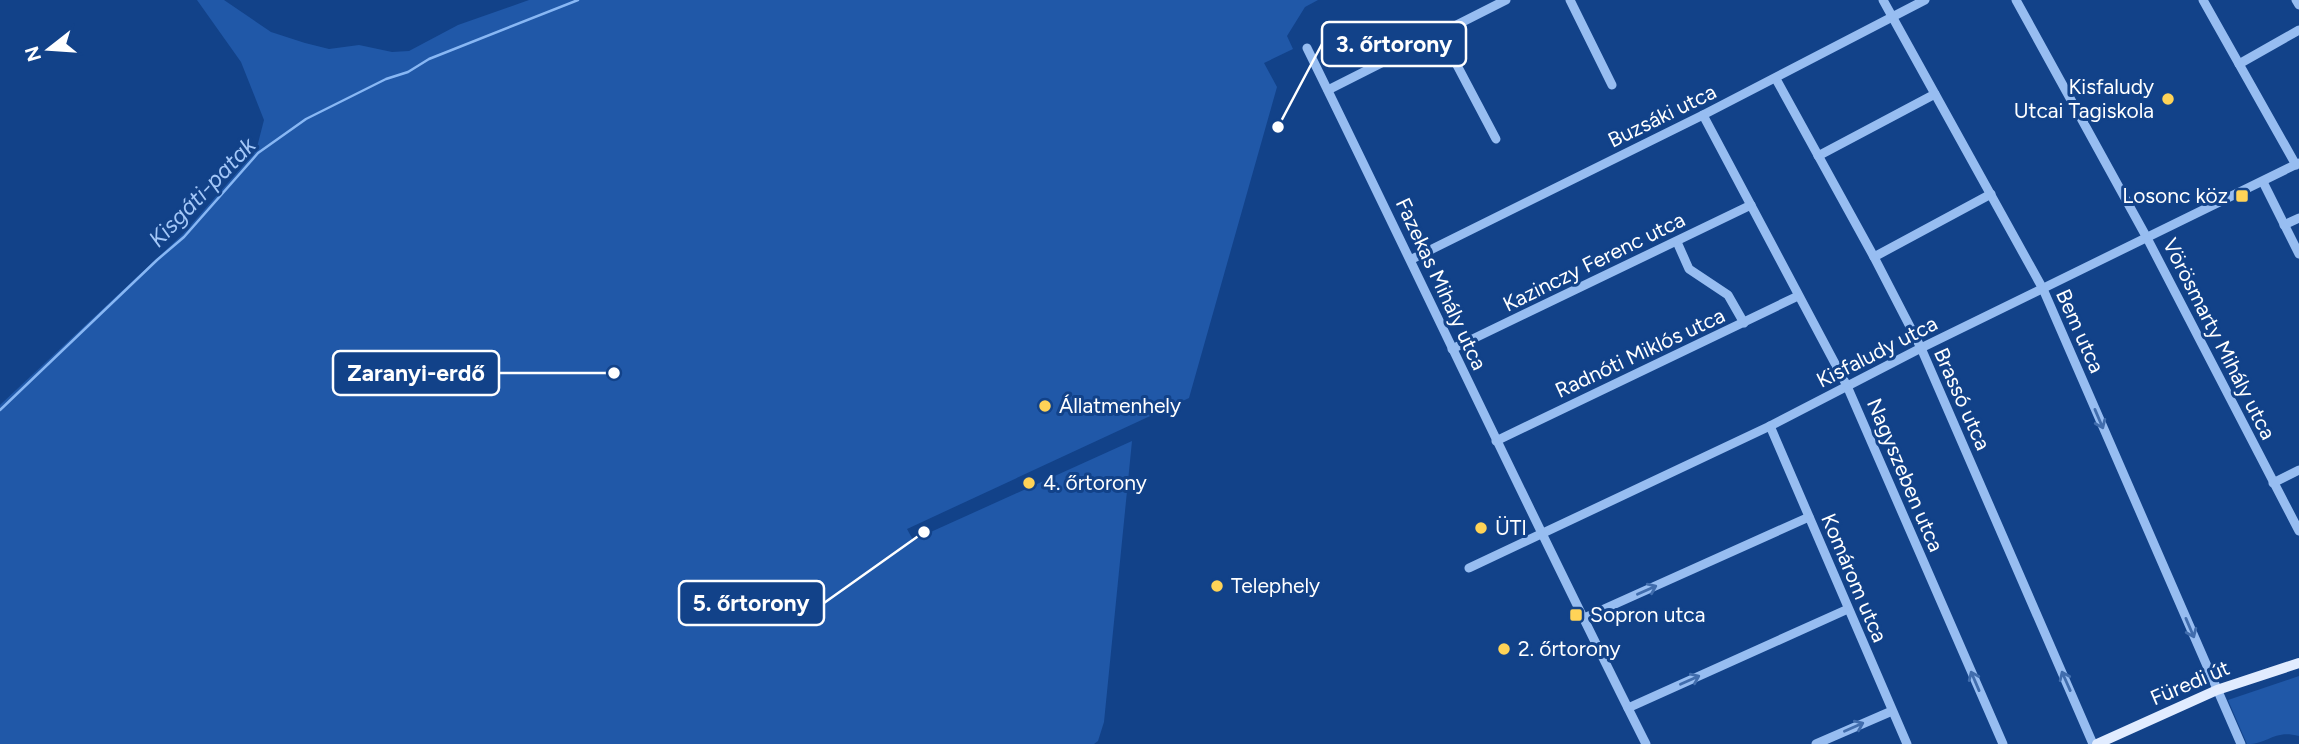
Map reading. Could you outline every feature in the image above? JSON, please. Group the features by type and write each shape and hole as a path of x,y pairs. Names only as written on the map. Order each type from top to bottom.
{"main road":[{"name":"Füredi út","path":"2095,744 2217,690 2299,663"}],"street":[{"path":"1328,90 1506,0"},
{"path":"1570,0 1612,85"},
{"name":"Bem utca","path":"1883,0 2043,289 2241,744"},
{"name":"Buzsáki utca","path":"1412,259 1703,116 1926,0"},
{"name":"Vörösmarty Mihály utca","path":"2016,0 2147,238 2299,531"},
{"path":"2203,0 2298,164"},
{"path":"2296,0 2299,5"},
{"path":"2239,64 2299,30"},
{"path":"1440,33 1496,139"},
{"name":"Fazekas Mihály utca","path":"1307,48 1412,259 1452,349 1542,534"},
{"name":"Brassó utca","path":"1776,79 1921,348 2095,744"},
{"path":"1818,156 1935,94"},
{"name":"Nagyszeben utca","path":"1703,116 1847,386 2003,744"},
{"name":"Kisfaludy utca","path":"1469,568 1770,426 1921,348 2298,164"},
{"path":"2263,182 2299,254"},
{"path":"1874,257 1991,194"},
{"name":"Kazinczy Ferenc utca","path":"1452,349 1751,205"},
{"path":"2284,225 2299,218"},
{"path":"1677,242 1689,269 1728,295 1744,323"},
{"name":"Radnóti Miklós utca","path":"1496,441 1798,296"},
{"name":"Komárom utca","path":"1770,426 1907,744"},
{"path":"2273,483 2299,470"},
{"path":"1584,618 1809,517"},
{"path":"1542,534 1646,744"},
{"path":"1628,708 1848,609"},
{"path":"1816,744 1892,711"}],"shaded area":[{"path":"197,0 224,0 271,32 305,43 329,49 359,45 392,52 409,51 458,25 529,0 1318,0 1305,7 1287,36 1293,49 1264,63 1277,87 1189,398 907,529 913,540 1132,441 1104,722 1098,741 1094,744 0,744 0,405 183,234 256,151 264,120 241,62"},
{"path":"2299,676 2299,736 2283,734 2247,744 2228,700"}],"waterway":[{"name":"Kisgáti-patak","path":"0,410 184,237 258,153 306,119 386,79 408,72 429,59 578,0"}],"place":[{"name":"Kisfaludy Utcai Tagiskola","path":"2168,99"},
{"name":"3. őrtorony","path":"1278,127"},
{"name":"Losonc köz","path":"2242,196"},
{"name":"Zaranyi-erdő","path":"614,373"},
{"name":"Állatmenhely","path":"1045,406"},
{"name":"4. őrtorony","path":"1029,483"},
{"name":"ÜTI","path":"1481,528"},
{"name":"5. őrtorony","path":"924,532"},
{"name":"Telephely","path":"1217,586"},
{"name":"Sopron utca","path":"1576,615"},
{"name":"2. őrtorony","path":"1504,649"}]}
